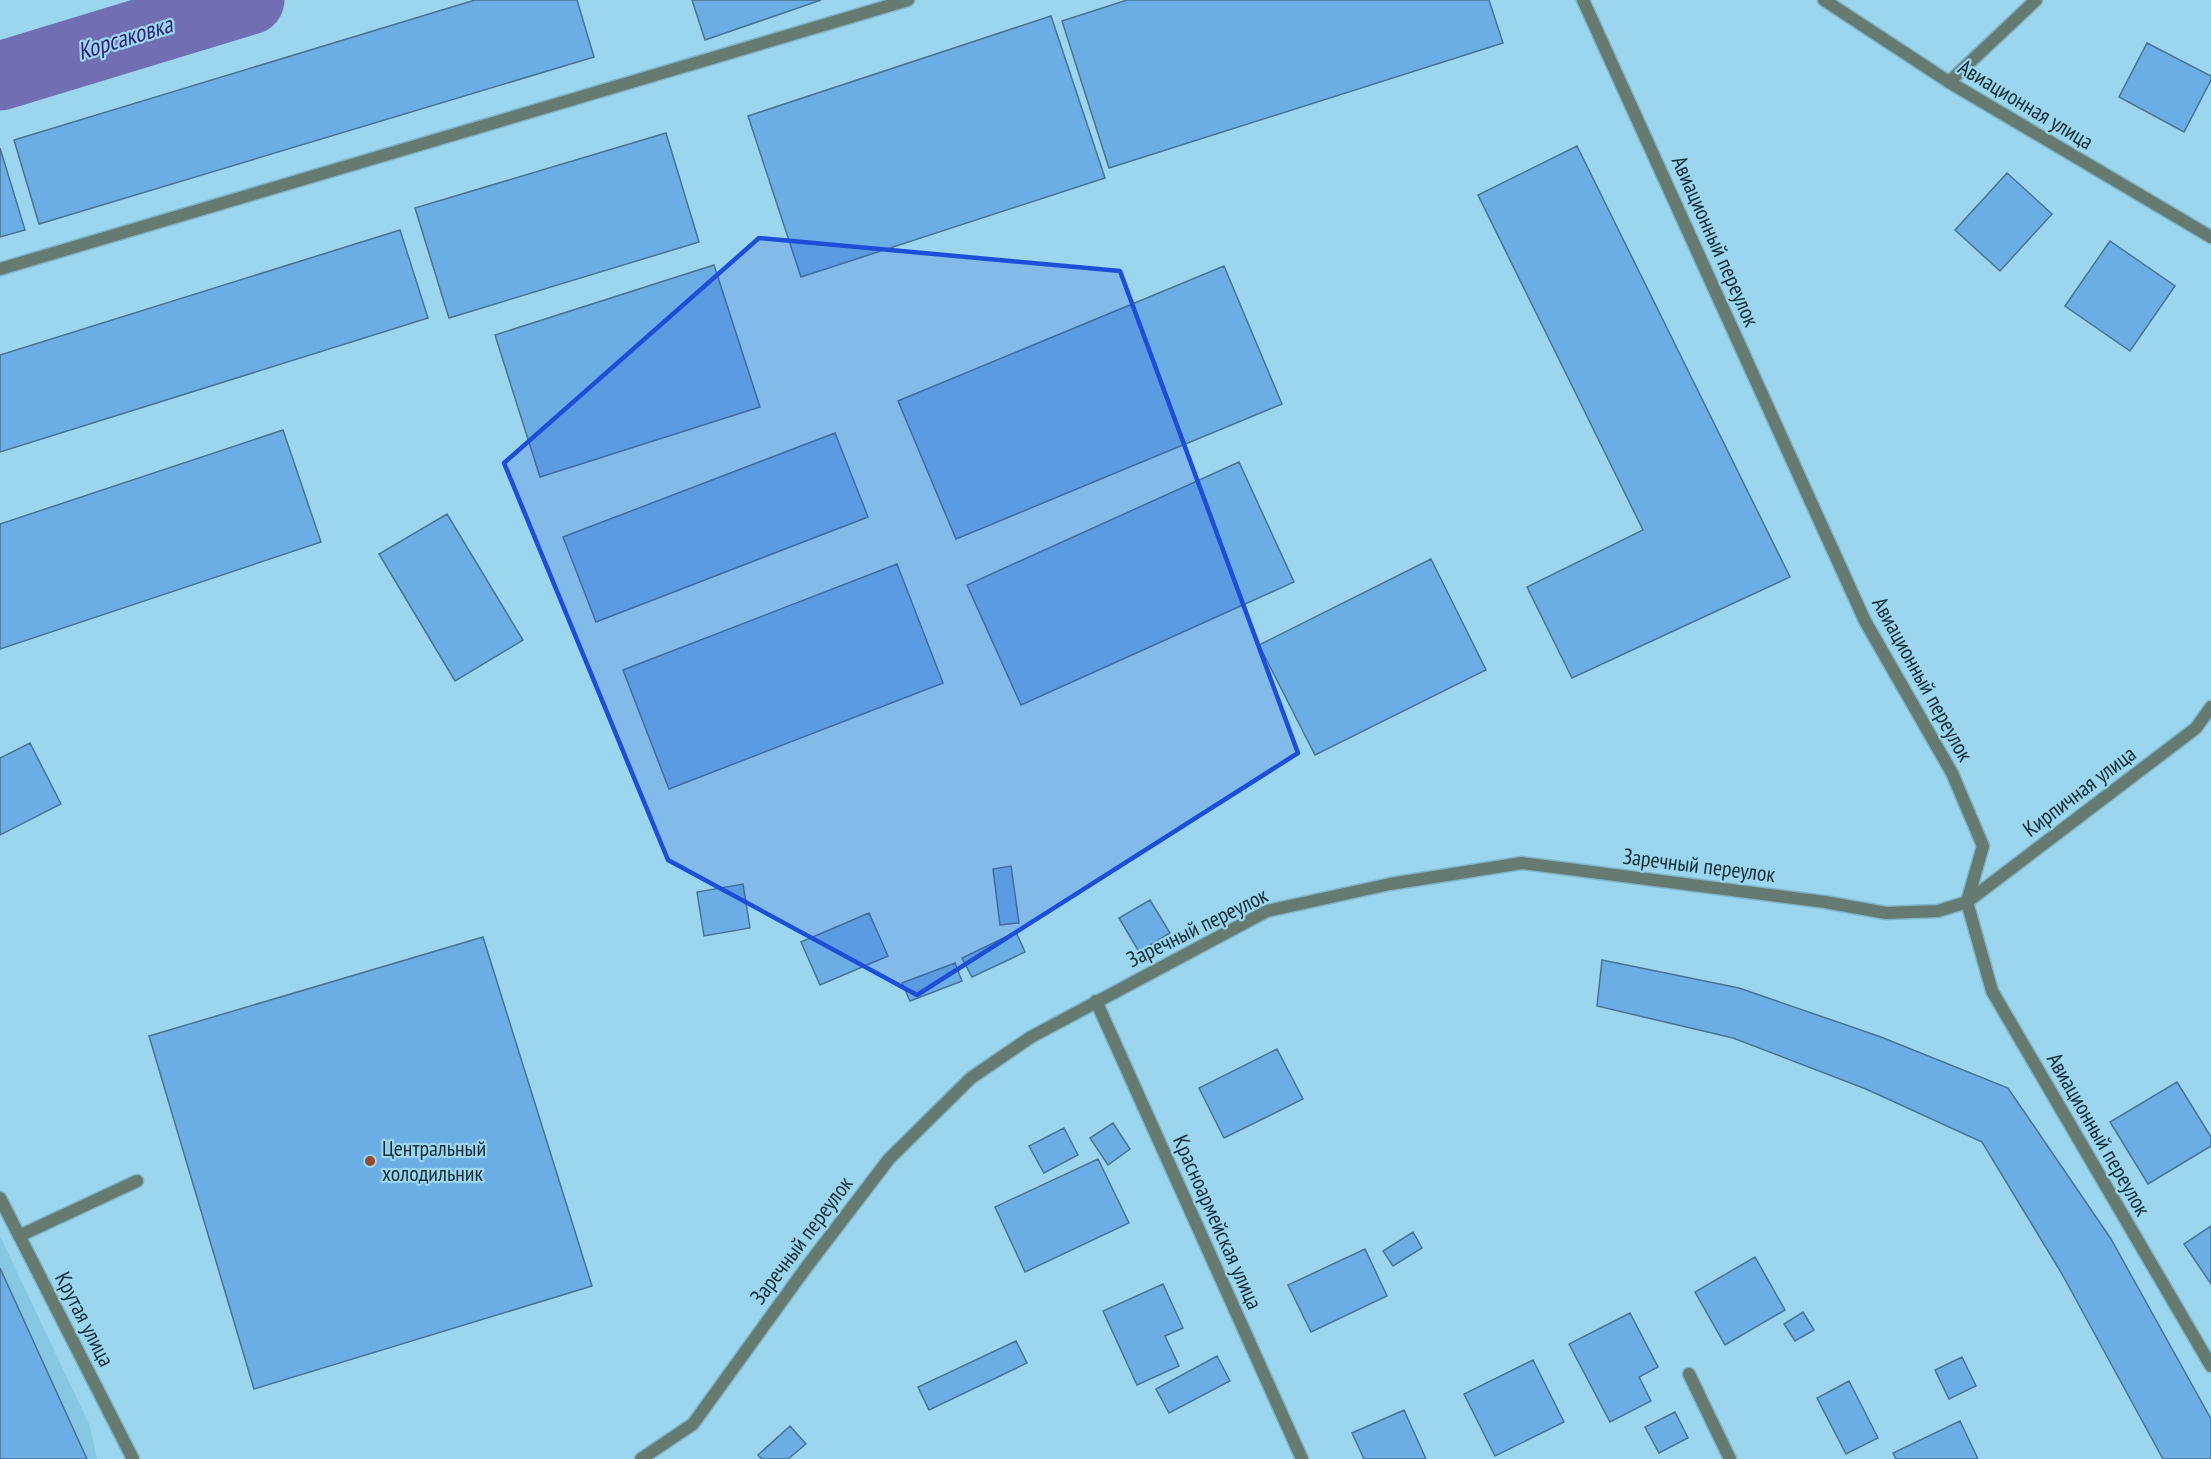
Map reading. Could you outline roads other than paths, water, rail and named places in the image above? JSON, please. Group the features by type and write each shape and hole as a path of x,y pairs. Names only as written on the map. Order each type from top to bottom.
{"street":[{"path":"0,269 908,0"},
{"name":"Авиационный переулок","path":"1583,0 1865,621 1956,783 1983,846 1967,902 1992,991 2211,1366"},
{"name":"Авиационная улица","path":"1824,0 1948,82 2211,237"},
{"path":"1948,82 2036,0"},
{"name":"Кирпичная улица","path":"1967,902 2196,729 2211,708"},
{"name":"Заречный переулок","path":"641,1459 693,1424 805,1269 889,1159 971,1078 1031,1037 1267,911 1390,884 1522,863 1825,902 1886,913 1938,911 1967,902"},
{"name":"Красноармейская улица","path":"1096,1001 1302,1459"},
{"path":"20,1236 137,1181"},
{"name":"Крутая улица","path":"0,1198 133,1459"},
{"path":"1689,1374 1730,1459"}],"waterway":[{"name":"Корсаковка","path":"0,76 250,0"}],"place":[{"name":"Центральный холодильник","path":"370,1161"}]}
